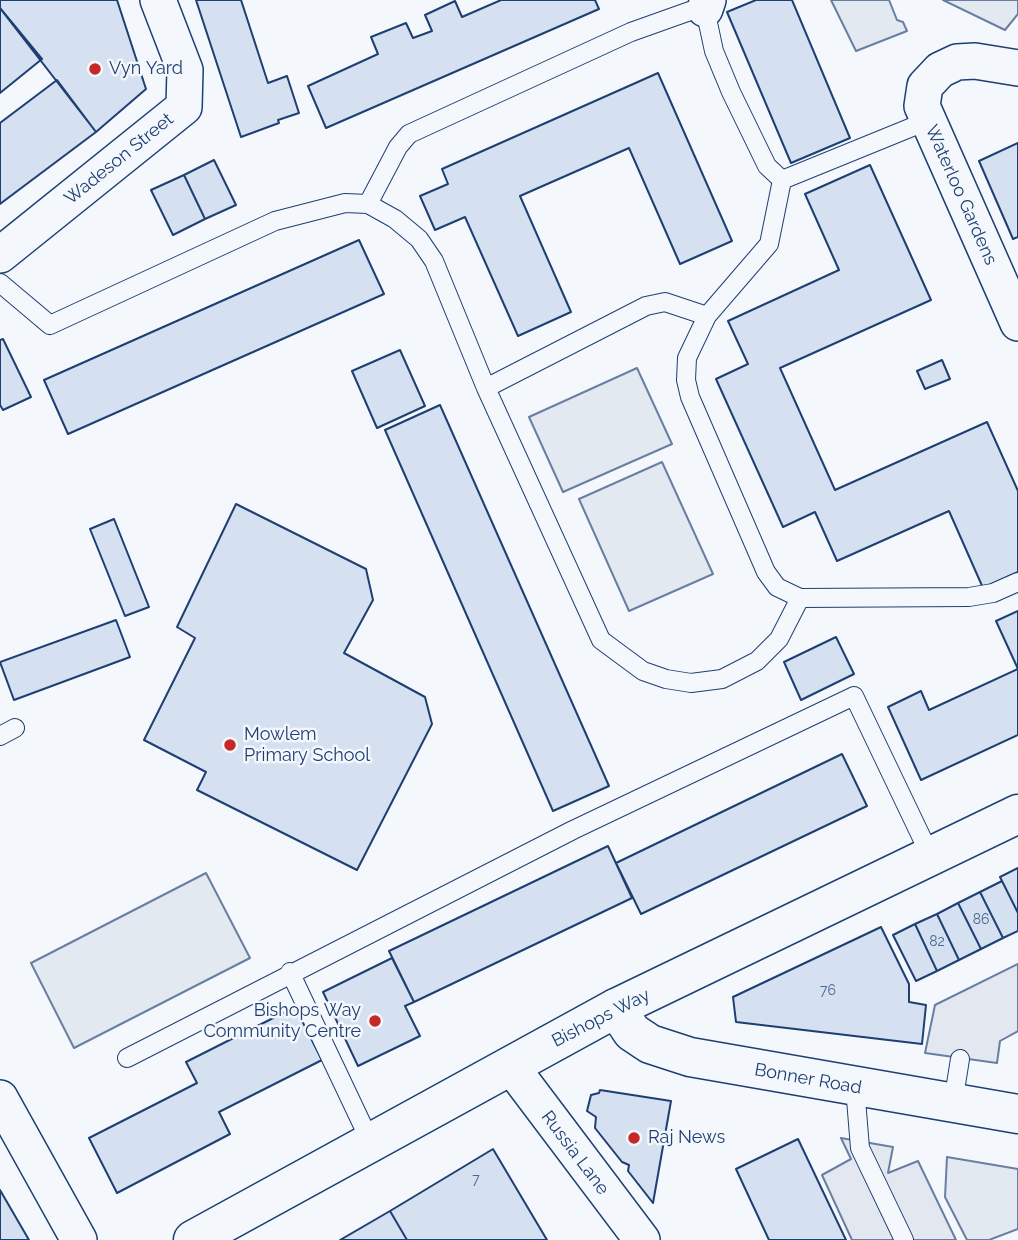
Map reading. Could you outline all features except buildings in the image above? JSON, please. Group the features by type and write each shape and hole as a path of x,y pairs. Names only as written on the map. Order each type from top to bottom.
{"main road":[{"name":"Bishops Way","path":"193,1240 616,1008 1018,814"},
{"name":"Bonner Road","path":"616,1008 632,1032 650,1044 690,1057 1018,1114"}],"street":[{"name":"Wadeson Street","path":"0,255 184,107 185,70 158,0"},
{"name":"Waterloo Gardens","path":"1018,68 975,61 957,62 940,70 925,86 922,106 1018,323"},
{"name":"Russia Lane","path":"510,1065 642,1240"},
{"path":"0,1098 79,1240"}],"lane":[{"path":"368,204 398,147 409,134 631,32 707,5 714,51 731,92 767,166 782,180"},
{"path":"782,180 927,121"},
{"path":"782,180 769,244 707,316 687,358 686,380 690,397 766,572 777,587 800,598 969,597 993,593 1018,582"},
{"path":"0,283 50,326 275,221 345,203 368,204 395,219 419,239 434,261 486,388 601,640 643,671 666,679 691,683 722,679 757,661 779,639 800,598"},
{"path":"486,388 646,306 665,302 707,316"},
{"path":"127,1058 290,972 573,830 854,696 931,856"},
{"path":"290,972 371,1143"},
{"path":"953,1103 960,1059"},
{"path":"855,1087 860,1148 904,1240"}],"shaded area":[{"path":"831,0 889,0 897,20 903,22 907,31 856,51"},
{"path":"943,0 1018,0 1018,14 1005,30"},
{"path":"637,368 672,444 563,492 529,417"},
{"path":"662,462 713,574 629,611 579,499"},
{"path":"206,873 250,958 74,1048 31,963"},
{"path":"1018,964 1018,1031 1000,1041 997,1063 925,1053 935,1005"},
{"path":"841,1138 893,1147 888,1173 918,1161 956,1240 852,1240 822,1175 851,1159"},
{"path":"947,1157 1018,1169 1018,1229 989,1240 967,1240 945,1197"}],"place":[{"name":"Vyn Yard","path":"95,69"},
{"name":"Mowlem Primary School","path":"230,745"},
{"name":"Bishops Way Community Centre","path":"375,1021"},
{"name":"Raj News","path":"634,1138"}]}
